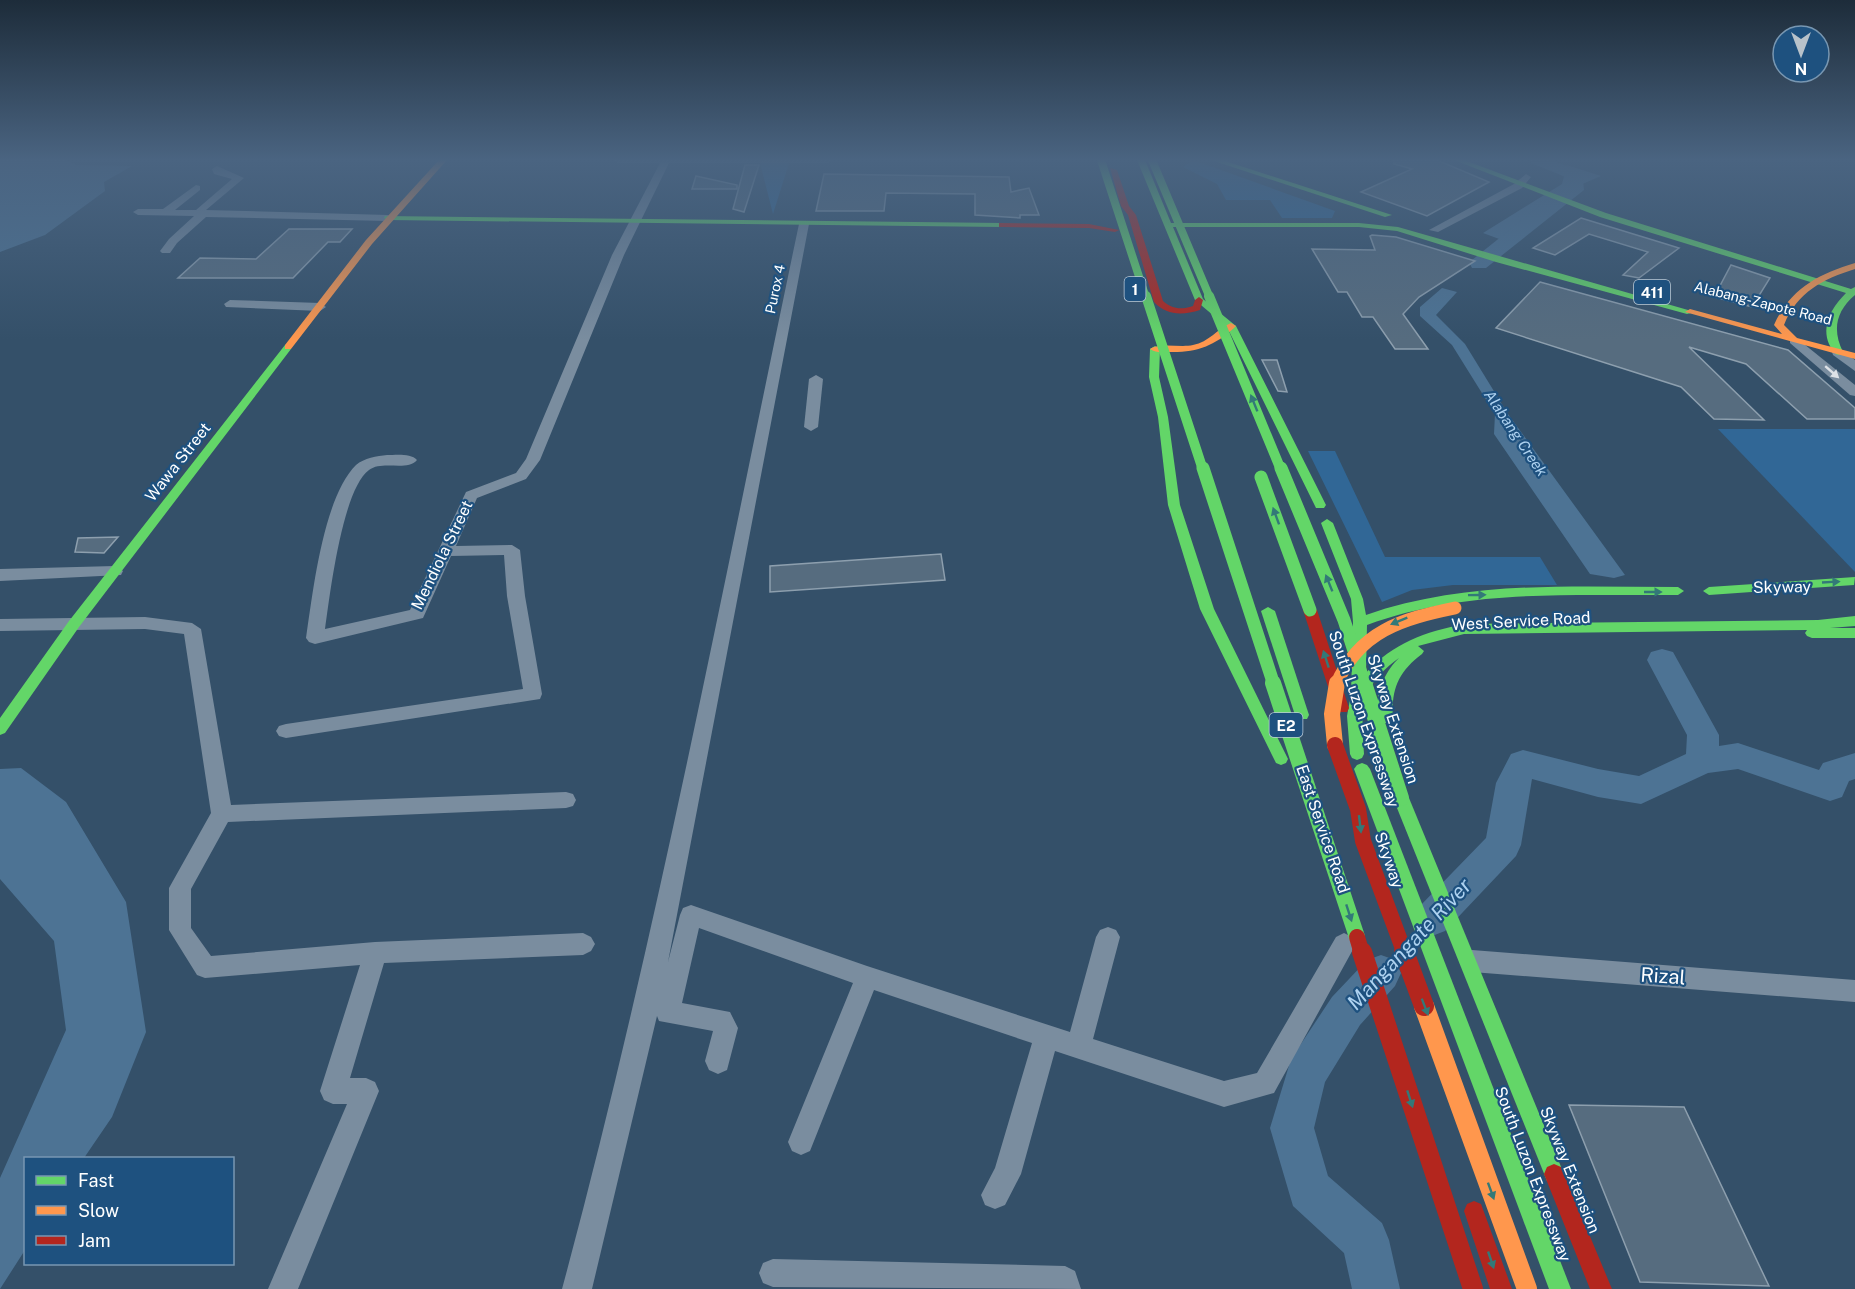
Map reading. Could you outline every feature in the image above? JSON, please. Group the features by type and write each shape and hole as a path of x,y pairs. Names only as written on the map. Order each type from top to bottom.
{"main road":[{"name":"Wawa Street","path":"0,729 74,624 386,220"},
{"path":"781,220 1094,223 1115,230"},
{"path":"1094,223 1100,220"},
{"name":"1","path":"1117,220 1115,230 1155,349"},
{"name":"E2","path":"1121,220 1473,1289"},
{"path":"1134,220 1159,302 1163,307 1176,311 1194,310 1198,307 1199,300"},
{"path":"1140,220 1190,364"},
{"path":"1160,220 1218,359"},
{"path":"1166,220 1199,300 1231,326 1320,506"},
{"name":"Skyway Extension","path":"1178,220 1344,620 1401,798 1601,1289"},
{"path":"1200,220 1218,225"},
{"path":"1332,225 1347,220"},
{"name":"Alabang-Zapote Road","path":"1402,220 1434,230 1499,260 1855,356"},
{"path":"1635,220 1765,260 1829,273 1854,288"},
{"name":"411","path":"1168,225 1332,225"},
{"path":"1179,253 1180,245 1190,236 1218,225"},
{"name":"Alabang-Zapote Road","path":"1332,225 1398,229 1475,247 1512,252 1855,344"},
{"path":"1765,260 1792,259"},
{"path":"1765,260 1813,280 1854,288"},
{"path":"1765,260 1788,278 1793,284 1795,295"},
{"path":"1819,262 1855,264"},
{"path":"1794,340 1779,325 1781,314 1795,295 1813,280 1855,264"},
{"path":"1838,352 1828,337 1833,316 1854,288"},
{"path":"1155,349 1195,350 1213,345 1231,326"},
{"name":"E2","path":"1155,349 1169,377 1238,613 1306,729 1266,605"},
{"name":"East Service Road","path":"1155,349 1154,378 1163,417 1174,505 1207,609 1274,740 1286,771"},
{"name":"South Luzon Expressway","path":"1258,466 1310,610 1357,754 1560,1289"},
{"path":"1327,523 1357,599 1360,622 1358,694 1354,716 1357,754"},
{"path":"1712,600 1854,581"},
{"path":"1360,622 1385,609 1425,599 1463,595 1678,591"},
{"path":"1615,605 1684,605"},
{"name":"Skyway","path":"1501,607 1455,608 1422,613 1372,634 1353,650 1340,671 1333,703 1335,743 1358,808 1363,842 1527,1289"},
{"name":"Skyway","path":"1548,1289 1451,1032 1356,770 1349,745 1348,705 1356,677 1369,658 1386,643 1407,632 1461,618 1807,612 1855,615"},
{"path":"1358,694 1370,674 1398,647 1417,638 1464,629 1818,625 1855,621"},
{"name":"West Service Road","path":"1607,1289 1526,1084 1472,961 1395,767 1384,711 1387,678 1407,656 1423,648 1476,637 1855,633"},
{"name":"East Service Road","path":"1297,802 1348,956"},
{"path":"1469,1198 1501,1289"}],"street":[{"path":"166,251 173,241 196,220"},
{"name":"Mendiola Street","path":"410,460 379,460 361,469 350,489 331,544 315,638 417,614 471,495 521,476 533,460 554,404 634,220"},
{"path":"1434,230 1452,220"},
{"name":"Purox 4","path":"577,1289 607,1178 649,993 739,560 755,462 783,326 799,222"},
{"path":"230,304 320,307"},
{"path":"1794,340 1855,392"},
{"path":"1838,352 1855,367"},
{"path":"811,427 816,380"},
{"path":"286,731 532,694 516,596 512,550 444,551"},
{"path":"0,575 115,571"},
{"path":"0,625 144,623 192,629 222,814 180,888 180,930 205,967 375,953 583,944"},
{"path":"222,814 566,800"},
{"path":"718,1061 726,1029 721,1020 668,1013 691,915 1224,1094 1265,1084 1348,956"},
{"path":"1080,1046 1108,937"},
{"path":"283,1289 366,1091 333,1091 375,953"},
{"name":"Rizal","path":"1472,961 1855,991"},
{"path":"801,1142 867,976"},
{"path":"995,1195 1007,1174 1047,1035"},
{"path":"773,1273 1065,1281 1066,1289"}],"shaded area":[{"path":"1718,429 1855,429 1855,572"},
{"path":"1308,451 1335,451 1385,557 1540,557 1557,585 1453,585 1412,590 1382,602"}],"water":[{"path":"0,220 65,220 45,235 0,252"},
{"path":"1504,220 1541,220 1510,243 1483,233"},
{"path":"1442,288 1457,292 1436,315 1465,344 1508,414 1625,575 1614,578 1590,574 1494,434 1495,414 1452,345 1420,316 1420,307"},
{"path":"21,768 66,802 126,902 146,1032 112,1117 85,1157 24,1157 24,1252 0,1289 0,1178 66,1030 54,941 0,879 0,769"}],"building":[{"path":"1578,220 1588,220 1679,248 1639,278 1623,275 1648,252 1589,234 1555,255 1533,248"},
{"path":"289,229 352,229 340,242 328,242 293,278 178,278 200,258 256,259"},
{"path":"1370,236 1396,237 1475,261 1419,297 1403,314 1428,349 1395,349 1373,317 1362,317 1347,292 1338,292 1312,249 1375,250"},
{"path":"1731,265 1770,278 1752,307 1714,297"},
{"path":"1540,282 1788,350 1855,408 1855,419 1807,419 1746,364 1689,347 1764,420 1714,419 1681,387 1496,328"},
{"path":"1262,360 1277,360 1287,392 1278,391"},
{"path":"118,537 104,553 75,552 78,538"},
{"path":"941,554 945,580 770,592 770,566"},
{"path":"1569,1105 1684,1107 1769,1286 1640,1282"}],"waterway":[{"name":"Alabang Creek","path":"1479,264 1533,220"},
{"name":"Alabang Creek","path":"1662,660 1703,735 1703,761"},
{"path":"1703,761 1738,756 1830,787 1835,772 1855,766"},
{"name":"Mangangate River","path":"1432,919 1503,845 1513,783 1523,763 1598,783 1641,790 1703,761"},
{"name":"Mangangate River","path":"1376,1289 1365,1240 1309,1190 1292,1128 1306,1074 1346,1011 1381,973"}],"traffic: fast":[{"path":"577,220 1002,225"},
{"path":"1121,220 1357,937"},
{"path":"1166,220 1199,300 1231,326 1320,505"},
{"path":"1177,220 1344,620 1401,798"},
{"path":"1620,220 1852,292"},
{"path":"1168,225 1359,225 1398,229 1499,260 1690,312"},
{"path":"1838,352 1831,334 1833,318 1841,303 1855,290"},
{"path":"0,729 74,624 288,347"},
{"path":"1155,349 1154,377 1163,417 1174,505 1207,609 1281,759"},
{"path":"1261,477 1310,610"},
{"path":"1327,523 1357,599 1360,622 1358,694 1354,716 1357,754"},
{"path":"1709,591 1854,581"},
{"path":"1360,622 1397,609 1435,600 1475,595 1558,591 1678,591"},
{"path":"1268,611 1302,715"},
{"path":"1358,694 1380,667 1403,648 1430,637 1464,629 1818,625 1855,621"},
{"path":"1812,633 1855,633"},
{"path":"1386,719 1385,698 1390,680 1400,664 1417,651"},
{"path":"1362,769 1560,1289"},
{"path":"1401,798 1554,1174"}],"traffic: slow":[{"path":"288,347 369,242 389,220"},
{"path":"1794,340 1779,325 1791,302 1808,286 1855,266"},
{"path":"1690,312 1855,356"},
{"path":"1155,349 1196,348 1213,341 1231,326"},
{"path":"1335,745 1332,714 1335,687 1344,665 1359,647 1378,633 1401,622 1455,608"},
{"path":"1424,1006 1527,1289"}],"traffic: jam":[{"path":"1134,220 1159,302 1172,310 1187,311 1197,308 1199,300"},
{"path":"1002,225 1089,226 1115,230"},
{"path":"1310,610 1342,708"},
{"path":"1335,745 1358,809 1363,841 1424,1006"},
{"path":"1357,937 1473,1289"},
{"path":"1554,1174 1601,1289"},
{"path":"1474,1211 1501,1289"}]}
